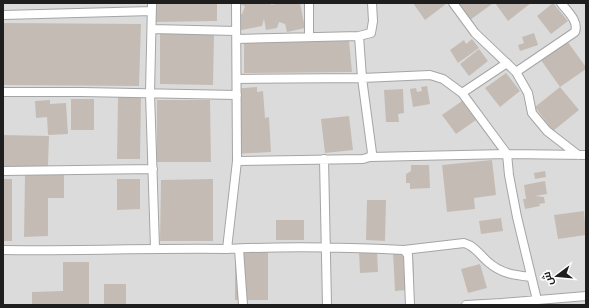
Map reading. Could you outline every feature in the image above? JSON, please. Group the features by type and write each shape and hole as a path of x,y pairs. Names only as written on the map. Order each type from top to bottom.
{"street":[{"path":"228,249 237,161 236,3"},
{"path":"309,3 309,37"},
{"path":"152,29 236,35 309,37 359,36 371,33 373,21 372,3"},
{"path":"453,3 475,33 516,72 528,93 532,113 547,131 582,155"},
{"path":"516,72 575,32 577,26 575,21 561,3"},
{"path":"3,15 152,7 150,93 155,248"},
{"path":"359,36 362,78 372,153 370,157"},
{"path":"462,93 507,63"},
{"path":"237,79 362,78 430,75 443,79 462,93 507,154 510,182 537,300"},
{"path":"3,92 237,94"},
{"path":"237,161 363,159 370,157 507,154 582,155"},
{"path":"324,159 327,305"},
{"path":"3,171 153,169"},
{"path":"3,250 79,251 155,248 239,249 277,246 404,250 464,244 471,245 488,262 506,274 532,277"},
{"path":"239,249 243,305"},
{"path":"404,250 408,255 410,305"},
{"path":"466,305 484,305 586,296"}],"shaded area":[{"path":"3,3 586,3 586,305 3,305"}],"building":[{"path":"156,3 217,3 217,21 156,22"},
{"path":"271,3 271,5 279,3 300,3 305,28 287,32 285,24 279,22 277,28 266,30 264,19 262,26 236,31 233,16 242,14 245,6 239,4"},
{"path":"413,3 445,3 446,4 425,20"},
{"path":"458,3 492,3 492,4 470,20"},
{"path":"495,3 531,3 508,21"},
{"path":"553,3 568,21 551,34 537,16"},
{"path":"3,23 141,24 139,86 3,85"},
{"path":"534,33 538,45 520,51 518,45 524,43 522,37"},
{"path":"160,34 214,34 213,85 160,84"},
{"path":"472,39 479,48 458,63 450,50 464,40 466,44"},
{"path":"349,41 352,72 244,73 244,42"},
{"path":"567,41 586,69 560,87 541,60"},
{"path":"479,49 488,61 469,76 460,64"},
{"path":"506,73 520,91 500,107 485,88"},
{"path":"427,86 430,104 413,107 410,89 416,88 417,92 422,91 421,87"},
{"path":"257,87 257,92 263,91 265,118 269,117 271,152 236,154 232,89"},
{"path":"560,87 579,110 553,131 535,107"},
{"path":"403,89 404,113 398,114 399,122 386,122 384,90"},
{"path":"118,97 141,97 140,159 117,159"},
{"path":"71,99 94,99 94,130 71,130"},
{"path":"50,100 50,104 66,103 68,134 48,135 47,117 36,118 35,101"},
{"path":"157,100 210,100 211,162 157,162"},
{"path":"462,101 476,120 456,134 442,115"},
{"path":"349,116 353,150 325,153 321,119"},
{"path":"3,135 49,136 48,166 3,166"},
{"path":"492,160 496,195 474,198 475,209 447,212 442,165"},
{"path":"411,165 429,165 430,188 410,189 410,183 406,183 406,174 411,171"},
{"path":"545,171 546,177 535,179 534,173"},
{"path":"25,175 64,175 64,198 48,198 48,236 24,237"},
{"path":"3,179 12,179 12,241 3,241"},
{"path":"117,179 140,179 140,209 117,210"},
{"path":"213,179 213,241 160,241 161,180"},
{"path":"545,181 547,194 535,196 544,197 545,203 539,204 540,206 525,209 523,199 526,199 524,185"},
{"path":"367,200 386,200 385,241 366,240"},
{"path":"584,211 586,235 558,239 554,215"},
{"path":"501,218 503,231 481,234 479,221"},
{"path":"276,220 304,220 304,240 276,240"},
{"path":"235,251 268,251 268,300 235,300"},
{"path":"377,251 378,272 360,273 359,252"},
{"path":"393,252 403,252 404,257 413,256 414,274 407,274 408,290 395,291"},
{"path":"63,262 89,262 89,305 32,305 32,292 63,291"},
{"path":"480,264 487,288 468,293 461,269"},
{"path":"104,284 126,284 126,305 104,305"}]}
